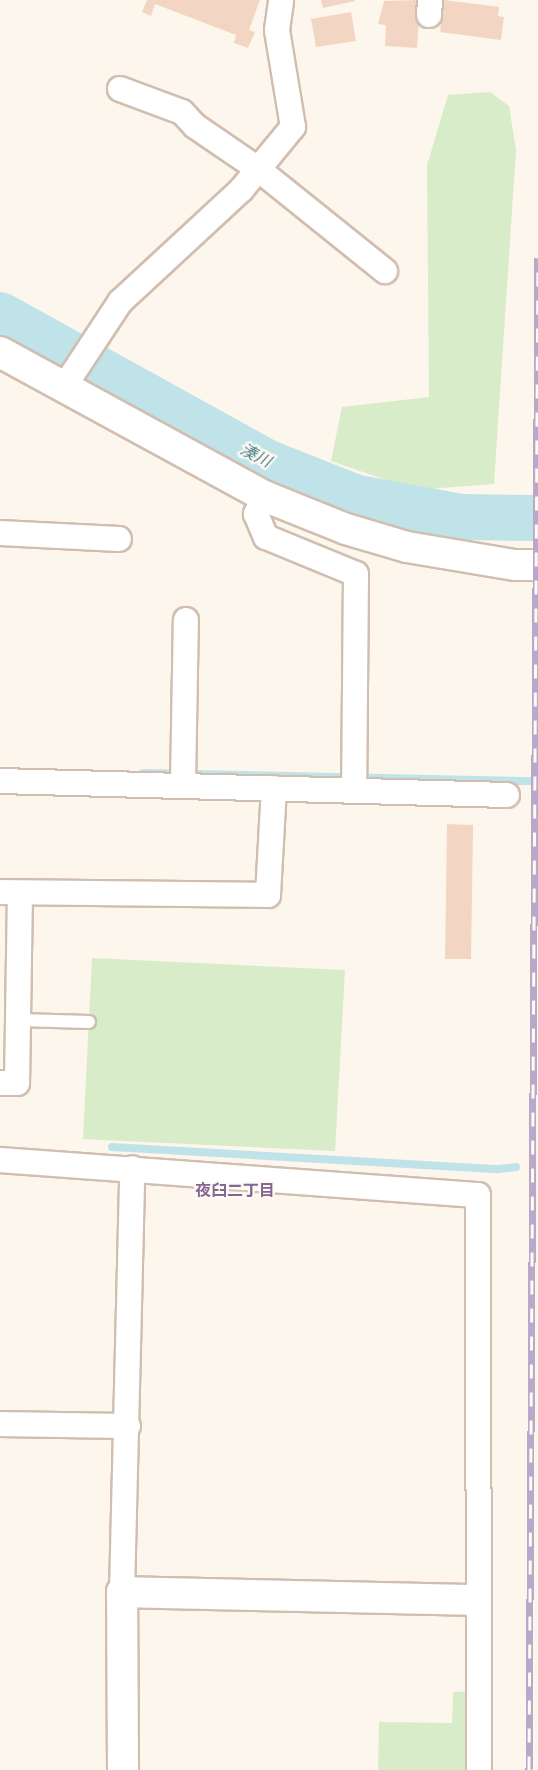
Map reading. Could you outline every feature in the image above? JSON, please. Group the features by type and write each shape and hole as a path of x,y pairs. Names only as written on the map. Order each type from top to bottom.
{"street":[{"path":"64,387 120,302 241,190 293,127 277,30 281,0"},
{"path":"120,89 183,112 195,126 258,169 385,271"},
{"path":"0,352 264,496 346,530 407,547 515,565 538,565"},
{"path":"264,496 256,514 266,537 356,574 354,789"},
{"path":"0,533 119,539"},
{"path":"183,785 186,620"},
{"path":"0,781 507,795"},
{"path":"0,1083 17,1083 19,1020 10,892 268,894 273,788"},
{"path":"0,1160 478,1195 476,1600 479,1770"},
{"path":"123,1770 122,1592 128,1426 132,1168"},
{"path":"0,1424 128,1426"},
{"path":"122,1592 476,1600"}],"lane":[{"path":"19,1020 89,1022"}],"green space":[{"path":"490,92 509,106 516,150 494,484 415,490 331,461 342,407 429,397 427,165 448,95"},
{"path":"92,958 345,970 335,1151 83,1139"},
{"path":"482,1691 484,1770 378,1770 379,1722 452,1723 453,1692"}],"building":[{"path":"147,0 260,0 249,30 255,32 248,48 234,43 236,35 155,4 151,16 142,12"},
{"path":"321,0 355,0 355,1 323,8"},
{"path":"420,0 417,48 385,46 386,25 378,24 384,1"},
{"path":"444,0 499,7 498,16 504,17 501,40 440,32"},
{"path":"351,12 356,41 316,47 311,19"},
{"path":"447,824 473,825 471,959 445,959"}],"waterway":[{"name":"湊川","path":"0,315 268,463 357,498 462,517 538,518"},
{"path":"143,773 538,781"},
{"path":"112,1147 498,1169 516,1167"}],"railway":[{"path":"529,1770 538,257"}],"district":[{"name":"夜臼二丁目","path":"235,1190"}]}
